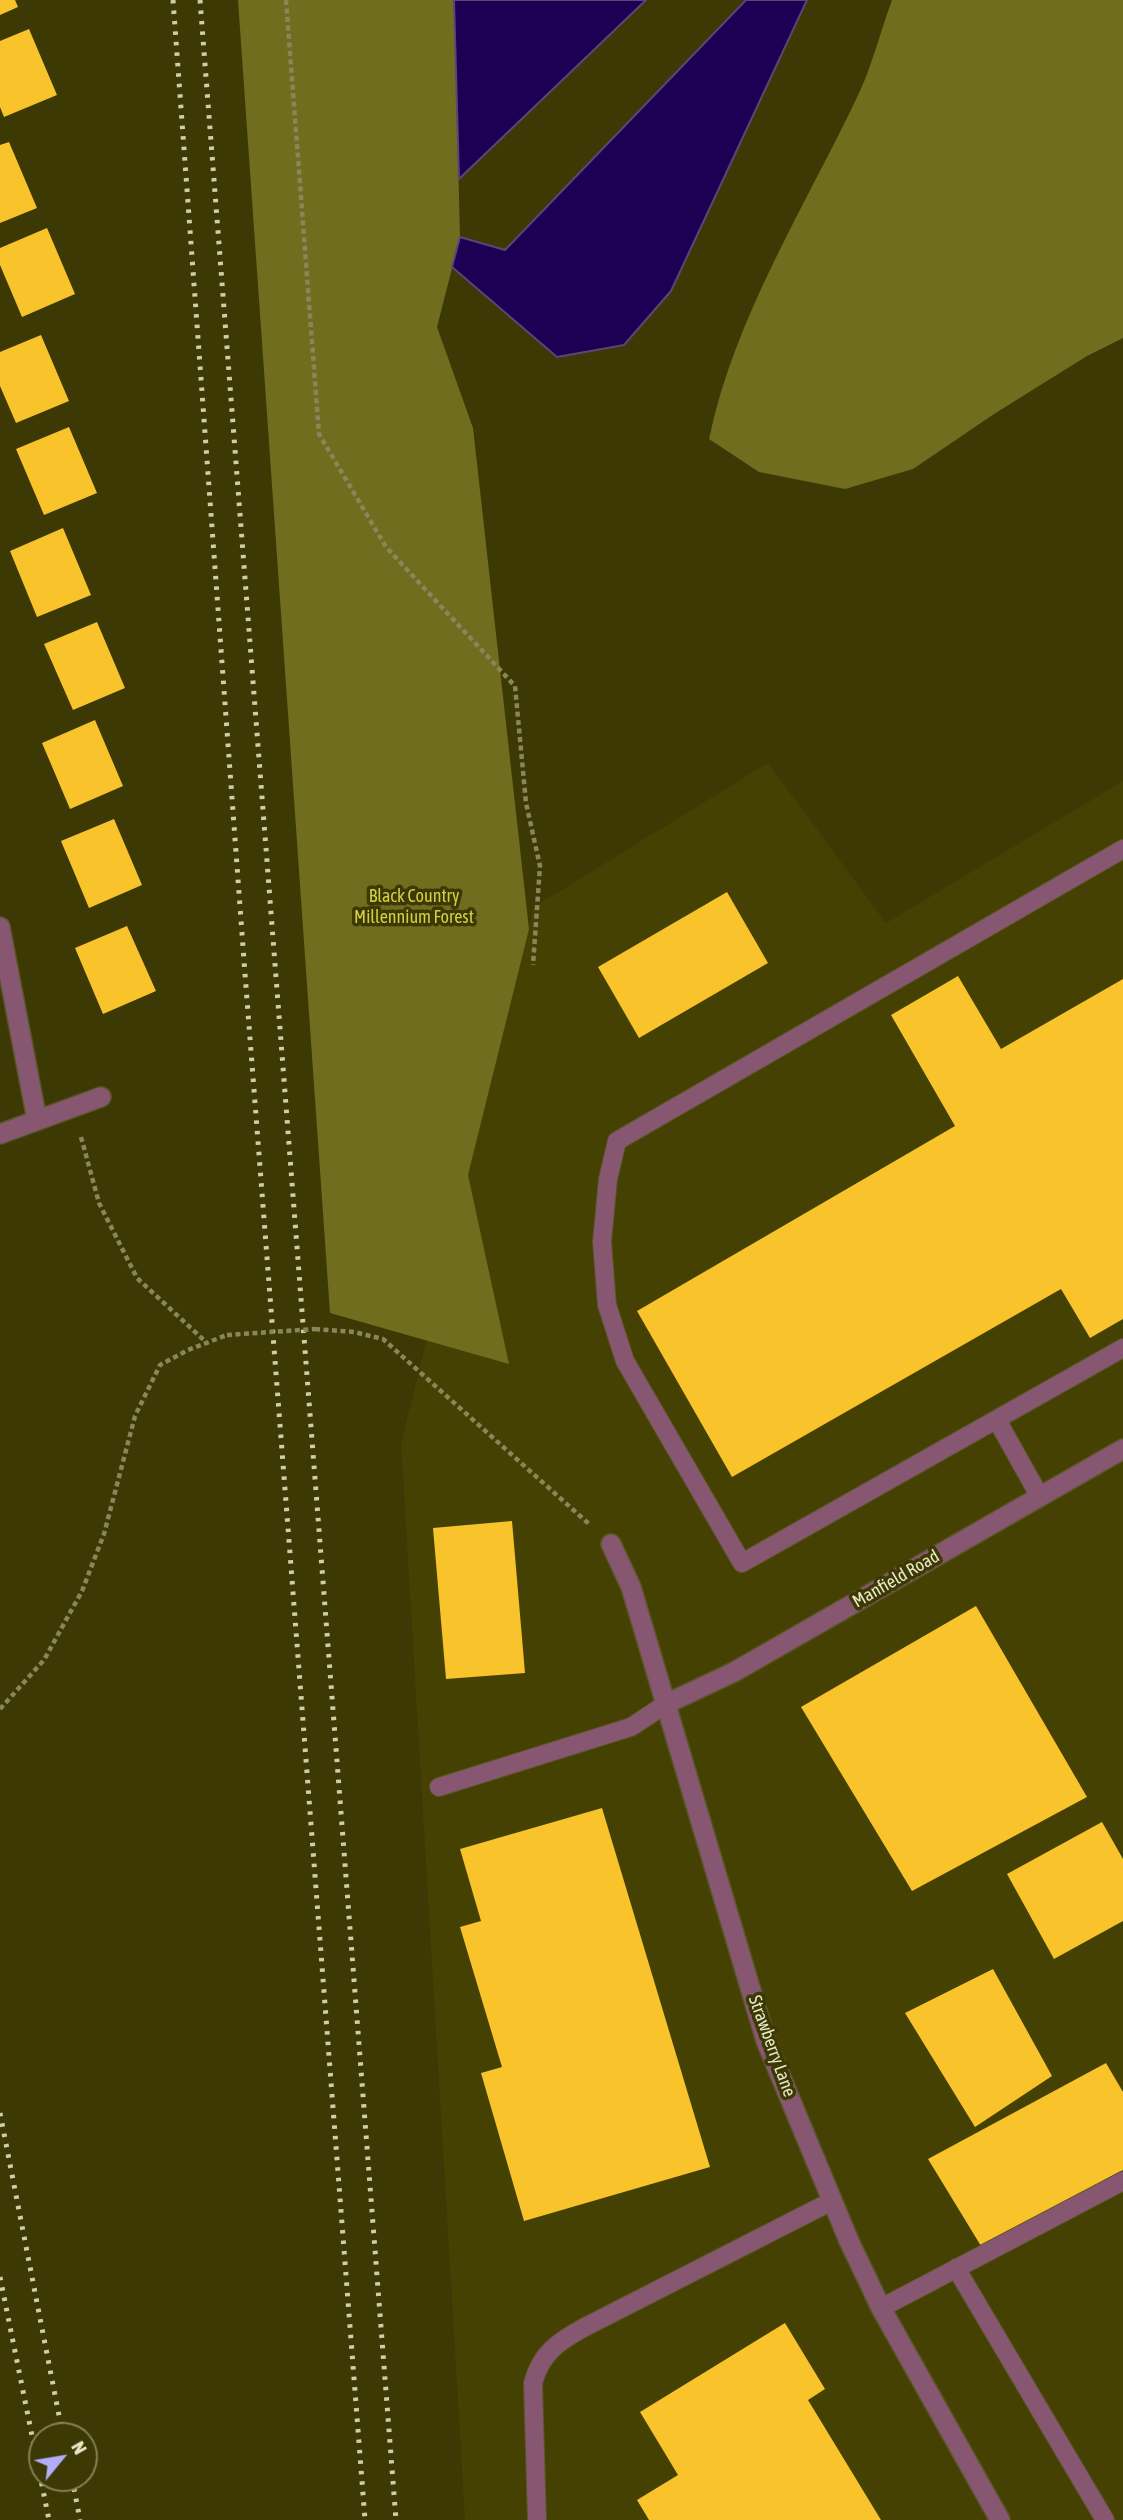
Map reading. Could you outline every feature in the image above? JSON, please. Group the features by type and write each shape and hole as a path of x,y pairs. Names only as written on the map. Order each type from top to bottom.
{"street":[{"path":"0,927 37,1120"},
{"path":"0,1134 102,1097"},
{"name":"Manfield Road","path":"666,1704 734,1672 1123,1449"},
{"name":"Strawberry Lane","path":"611,1544 631,1587 766,2040 832,2201 881,2308 1000,2520"}],"lane":[{"path":"1123,849 617,1140 611,1166 602,1242 607,1305 625,1361 742,1563 1123,1348"},
{"path":"997,1420 1041,1497"},
{"path":"439,1787 631,1727 666,1704"},
{"path":"881,2308 1123,2181"},
{"path":"537,2520 533,2383 537,2368 546,2353 560,2340 832,2201"},
{"path":"957,2268 1105,2520"},
{"path":"1117,2520 1123,2516"}],"path":[{"path":"286,0 319,434 386,547 515,686 526,803 540,866 533,965"},
{"path":"73,1107 99,1203 137,1278 207,1343"},
{"path":"0,1709 44,1660 82,1591 104,1534 135,1416 160,1365 228,1335 315,1329 354,1332 383,1339 611,1544"}],"shaded area":[{"path":"454,0 646,0 459,179"},
{"path":"746,0 807,0 671,291 624,345 557,357 452,267 460,237 505,250"},
{"path":"768,763 886,923 1123,781 1123,2520 465,2520 401,1443 534,907"}],"green space":[{"name":"Black Country Millennium Forest","path":"238,0 454,0 460,237 437,327 473,428 529,929 468,1175 509,1364 330,1313"},
{"path":"892,0 1123,0 1123,338 1087,356 994,414 913,469 845,489 759,472 709,439 736,348 754,304 860,91"}],"building":[{"path":"0,0 15,0 18,7 0,15"},
{"path":"29,29 57,95 4,117 0,107 0,41"},
{"path":"9,142 37,208 0,223 0,145"},
{"path":"47,228 75,294 22,317 0,265 0,248"},
{"path":"41,335 69,401 16,423 0,386 0,352"},
{"path":"69,427 97,493 44,515 16,449"},
{"path":"63,528 91,595 37,617 10,551"},
{"path":"97,622 125,688 73,710 44,644"},
{"path":"95,720 123,786 70,809 42,743"},
{"path":"114,819 142,885 89,908 61,841"},
{"path":"727,892 768,963 639,1038 598,967"},
{"path":"127,926 156,991 103,1014 75,948"},
{"path":"958,976 1001,1049 1123,979 1123,1319 1090,1338 1061,1289 732,1477 637,1311 955,1126 891,1015"},
{"path":"512,1521 525,1673 446,1679 433,1528"},
{"path":"976,1606 1087,1797 912,1891 801,1707"},
{"path":"602,1808 710,2167 524,2221 481,2073 502,2067 460,1927 481,1921 460,1849"},
{"path":"1102,1822 1123,1859 1123,1921 1054,1959 1007,1874"},
{"path":"993,1969 1052,2076 975,2127 905,2013"},
{"path":"1106,2063 1123,2092 1123,2170 981,2246 928,2159"},
{"path":"785,2323 825,2389 808,2400 881,2520 649,2520 637,2500 678,2475 640,2412"}],"railway":[{"path":"173,0 245,974 365,2520"},
{"path":"200,0 396,2520"},
{"path":"0,2113 60,2422"},
{"path":"0,2277 49,2520"},
{"path":"75,2492 80,2520"}]}
